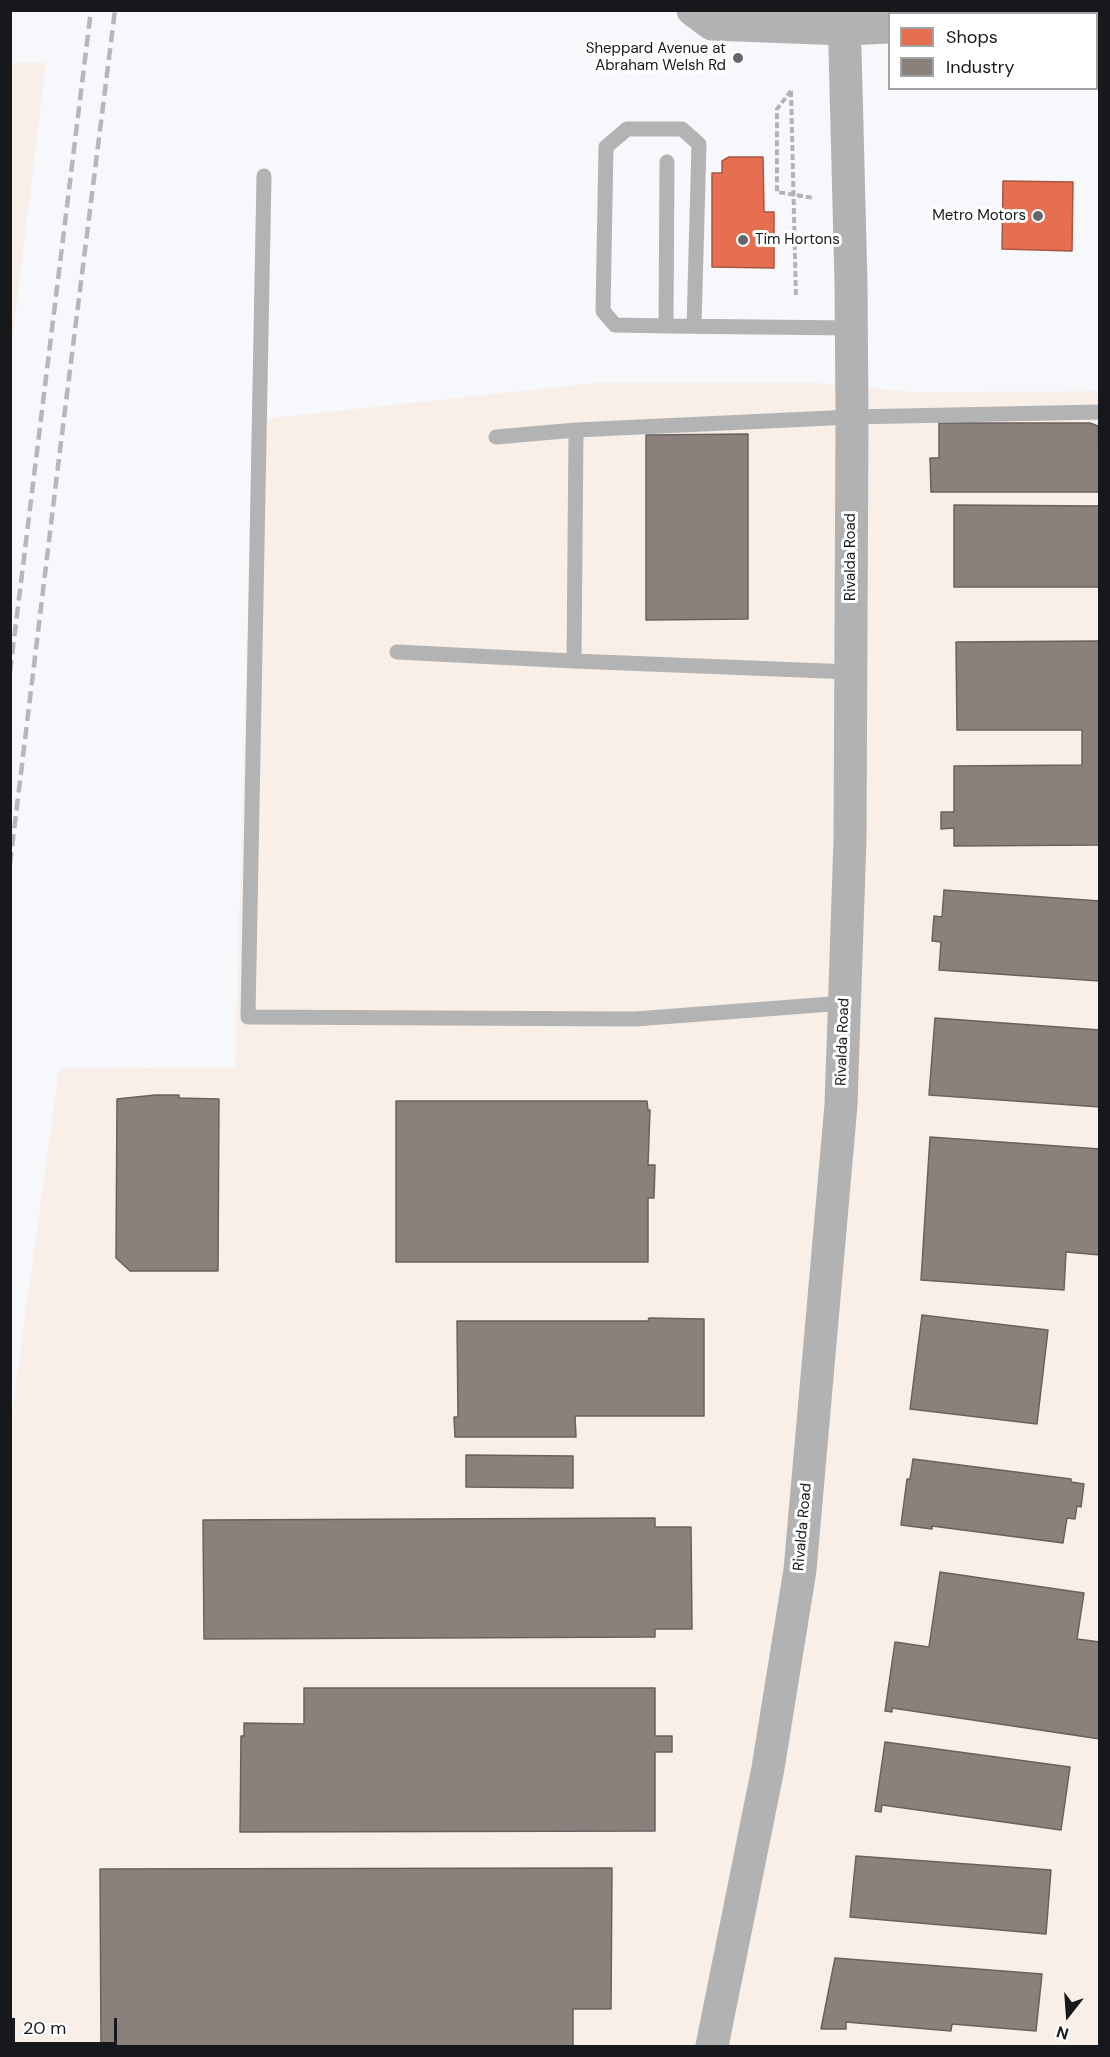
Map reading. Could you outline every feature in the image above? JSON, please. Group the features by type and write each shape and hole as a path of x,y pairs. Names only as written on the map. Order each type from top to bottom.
{"street":[{"path":"693,10 712,24 844,20 888,27"},
{"name":"Rivalda Road","path":"712,2046 768,1768 800,1570 841,1105 850,838 852,417 844,20"}],"lane":[{"path":"694,326 699,144 682,129 627,129 606,147 603,311 615,325 666,326 852,328"},
{"path":"666,162 666,326"},
{"path":"264,176 248,1017 635,1019 844,1003"},
{"path":"496,436 852,417 1100,412"},
{"path":"574,661 576,430"},
{"path":"396,652 851,672"}],"path":[{"path":"796,298 792,194 791,91 777,109 777,192 792,194 814,198"}],"shaded area":[{"path":"10,63 46,63 11,353"},
{"path":"595,383 819,383 915,392 1099,391 1099,2046 11,2046 10,1426 59,1069 235,1067 253,420"}],"building: Shops":[{"name":"Tim Hortons","path":"729,157 763,157 764,212 774,212 774,268 712,267 712,173 722,173 722,161"},
{"name":"Metro Motors","path":"1003,181 1073,182 1072,251 1002,249"}],"building: Industry":[{"path":"939,423 1090,423 1098,426 1100,492 931,492 930,458 939,458"},
{"path":"748,434 748,619 646,620 646,435"},
{"path":"954,505 1100,506 1100,587 954,587"},
{"path":"1100,641 1100,845 954,846 954,828 941,829 941,812 954,812 954,766 1082,765 1082,730 957,730 956,642"},
{"path":"944,890 1100,901 1099,981 939,970 941,942 932,941 934,916 942,917"},
{"path":"935,1018 1100,1030 1100,1107 929,1095"},
{"path":"155,1095 219,1099 218,1271 130,1271 116,1258 117,1099"},
{"path":"396,1101 647,1101 648,1110 650,1110 648,1165 655,1165 654,1198 648,1198 648,1262 396,1262"},
{"path":"930,1137 1100,1149 1100,1255 1066,1252 1064,1290 921,1280"},
{"path":"922,1315 1048,1330 1037,1424 910,1409"},
{"path":"649,1318 704,1319 704,1416 575,1416 576,1437 455,1437 454,1417 458,1417 457,1321 648,1321"},
{"path":"466,1455 573,1456 573,1488 466,1487"},
{"path":"913,1459 1071,1479 1071,1482 1084,1484 1081,1507 1077,1506 1075,1519 1067,1518 1063,1543 932,1526 932,1529 901,1525 907,1479 910,1479"},
{"path":"655,1518 655,1527 691,1527 692,1629 655,1629 655,1637 204,1639 203,1520"},
{"path":"940,1572 1084,1593 1077,1639 1100,1642 1100,1739 892,1708 892,1712 885,1711 895,1642 929,1647"},
{"path":"304,1688 655,1688 655,1736 672,1736 672,1752 655,1752 655,1831 240,1832 241,1736 244,1736 244,1723 304,1724"},
{"path":"885,1742 1070,1767 1061,1830 882,1805 881,1812 875,1811"},
{"path":"856,1856 1051,1870 1046,1934 850,1917"},
{"path":"612,1868 611,2009 573,2009 573,2046 101,2046 100,1869"},
{"path":"835,1958 1042,1974 1036,2031 952,2024 951,2031 846,2022 846,2029 821,2029"}],"railway":[{"path":"10,672 91,10"},
{"path":"10,864 115,10"}],"place":[{"name":"Sheppard Avenue at Abraham Welsh Rd","path":"738,58"},
{"name":"Metro Motors","path":"1038,216"},
{"name":"Tim Hortons","path":"743,240"}]}
